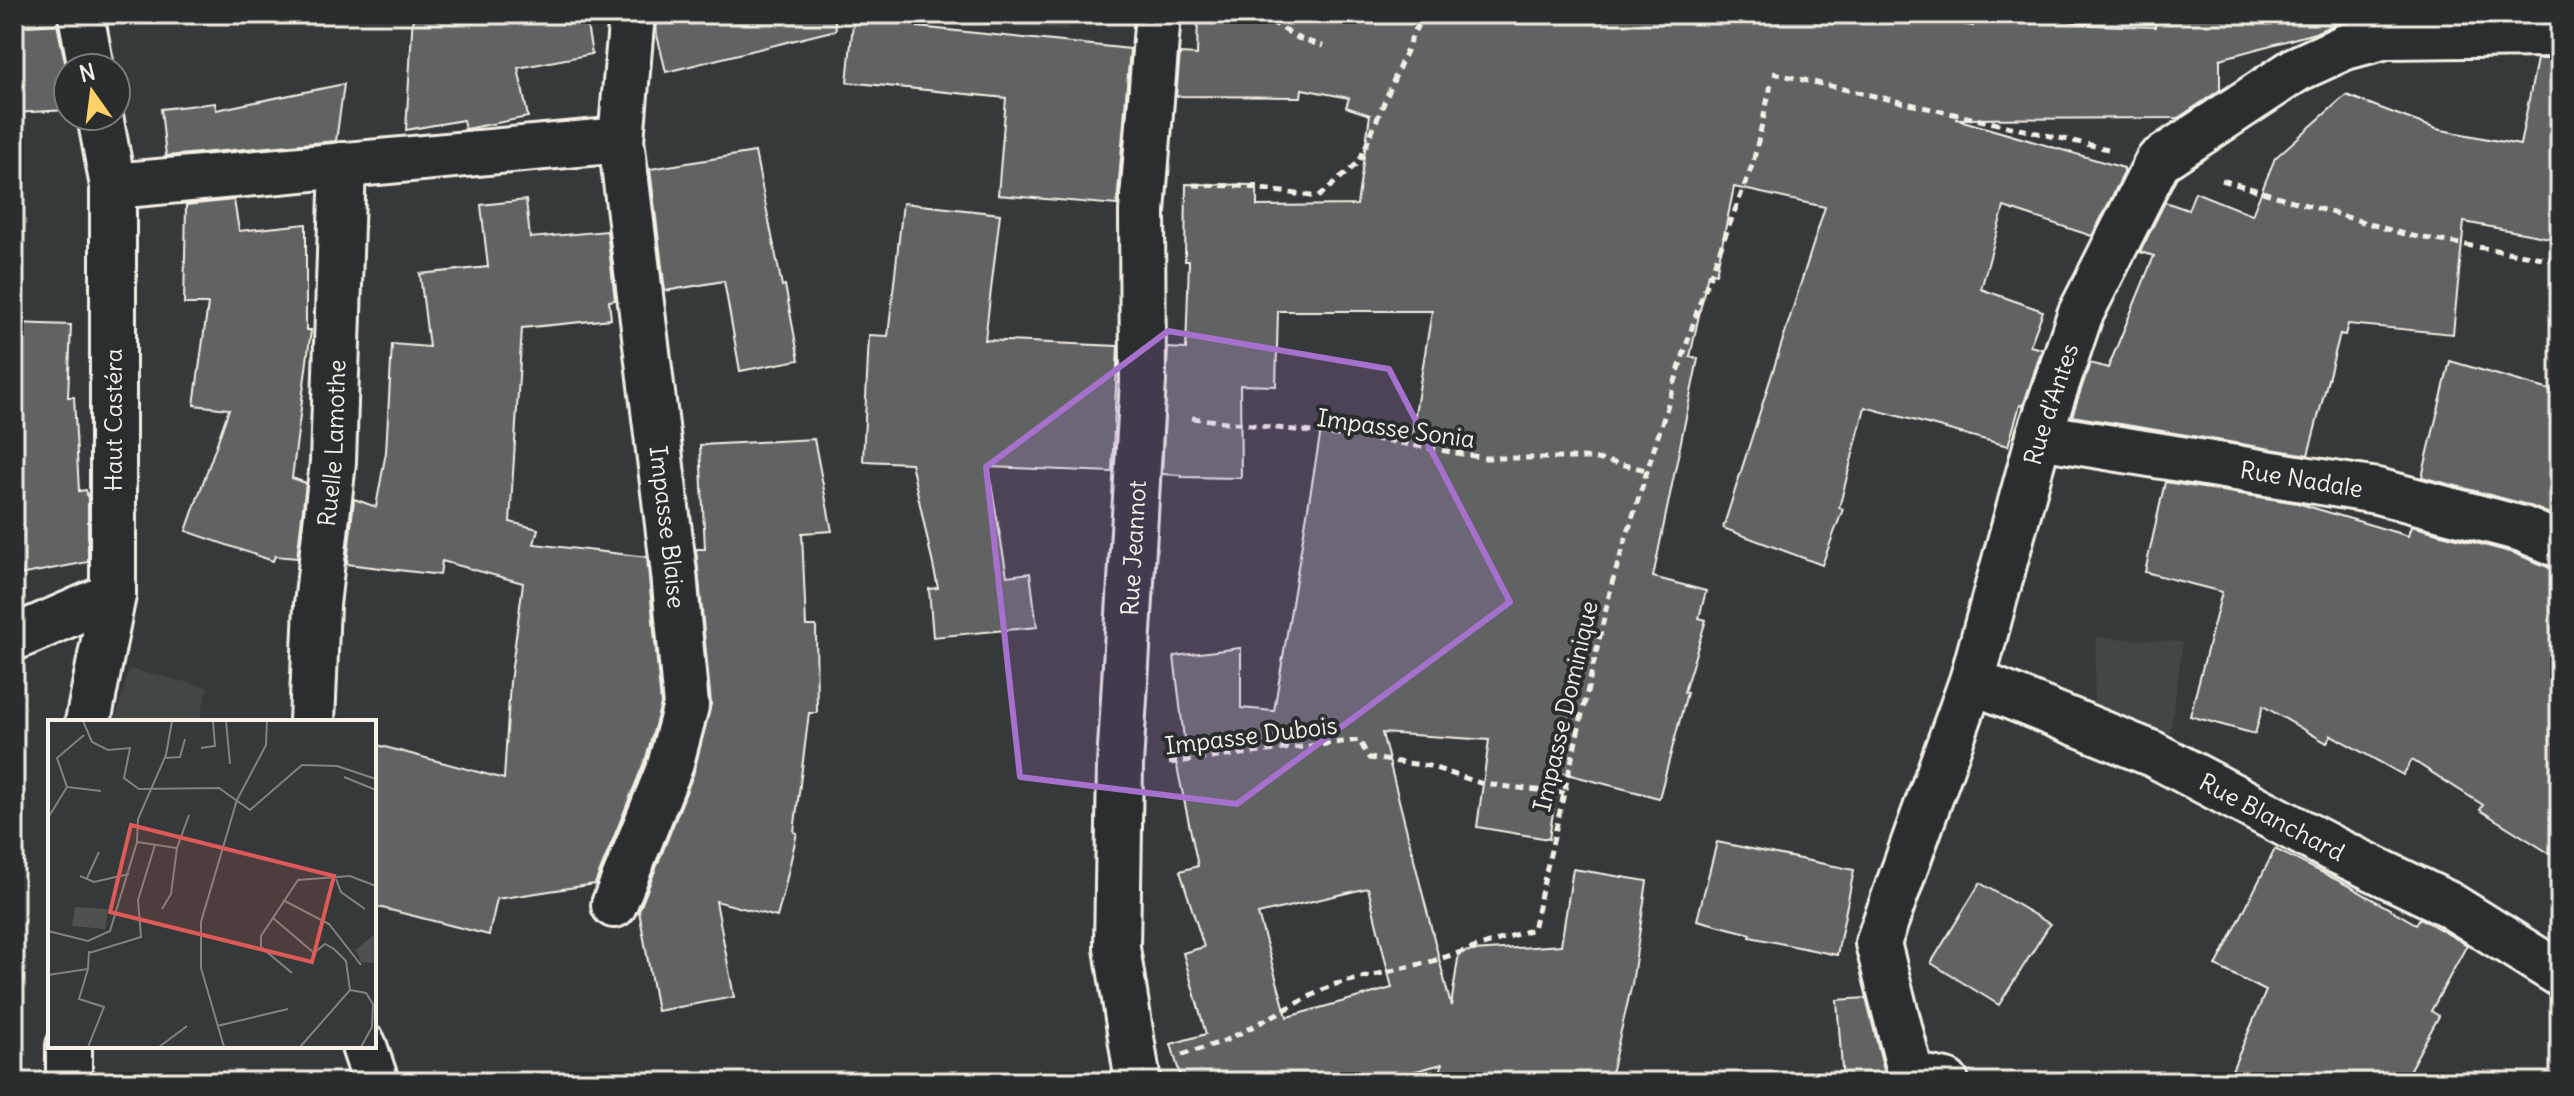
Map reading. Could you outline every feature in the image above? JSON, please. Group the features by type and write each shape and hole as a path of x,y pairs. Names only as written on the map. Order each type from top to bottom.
{"street":[{"path":"81,14 88,52"},
{"name":"Impasse Blaise","path":"614,905 670,766 686,706 674,573 621,140 632,14"},
{"name":"Rue Jeannot","path":"1137,1080 1117,948 1120,765 1143,381 1144,184 1158,14"},
{"name":"Rue d'Antes","path":"1929,1079 1878,943 1972,681 2039,436 2080,315 2158,161 2297,69 2345,47 2386,36 2560,34"},
{"name":"Haut Castéra","path":"88,720 113,595 113,186 103,132"},
{"path":"113,186 621,140"},
{"name":"Ruelle Lamothe","path":"312,720 317,605 333,462 343,165"},
{"name":"Rue Nadale","path":"2039,436 2377,491 2522,529 2560,545"},
{"path":"14,638 113,595"},
{"name":"Rue Blanchard","path":"1972,681 2153,754 2333,849 2448,904 2560,974"},
{"path":"69,1048 69,1082"},
{"path":"365,1048 376,1082"}],"path":[{"path":"1259,14 1298,38 1323,46"},
{"path":"1144,184 1240,186 1318,197 1359,162 1414,32 1425,14"},
{"name":"Impasse Dominique","path":"1137,1080 1144,1067 1227,1040 1332,985 1433,961 1533,929 1612,583 1699,305 1753,163 1771,85"},
{"name":"Impasse Sonia","path":"1140,412 1389,441 1485,458 1592,458 1647,470"},
{"name":"Impasse Dubois","path":"1120,765 1154,765 1359,740 1369,758 1429,766 1483,784 1564,793"}],"highlighted area":[{"path":"1168,331 1389,369 1510,602 1237,804 1020,777 986,467"}],"shaded area":[{"path":"931,14 1072,14 1069,30 931,17"},
{"path":"2096,637 2183,642 2170,733 2093,722"},
{"path":"129,669 208,687 200,720 116,720"}],"building":[{"path":"413,14 585,14 592,54 518,68 528,117 465,129 463,120 406,130"},
{"path":"657,14 834,14 836,30 666,72 656,31"},
{"path":"854,14 919,14 918,27 1130,49 1117,205 998,195 1006,98 847,82"},
{"path":"1198,14 1914,14 1973,26 1975,14 2030,14 2092,25 2155,27 2154,14 2334,14 2335,24 2315,33 2220,59 2220,90 2178,118 1956,119 2124,168 2124,173 2092,236 2004,207 1981,289 2043,311 2030,346 2042,349 2008,446 1865,407 1839,508 1843,509 1822,565 1723,528 1825,207 1734,187 1716,274 1708,273 1690,357 1698,359 1653,577 1706,591 1699,618 1706,620 1684,692 1687,693 1659,798 1559,772 1549,839 1477,827 1489,740 1382,733 1451,1006 1459,952 1561,945 1573,869 1647,881 1632,984 1609,1082 1439,1082 1442,1064 1376,1082 1182,1082 1171,1044 1206,1034 1183,953 1204,947 1180,871 1198,866 1175,757 1186,755 1174,656 1241,648 1241,708 1274,711 1323,418 1412,432 1432,311 1278,311 1276,386 1240,385 1241,478 1162,474 1168,348 1186,349 1189,261 1185,261 1186,184 1257,185 1257,206 1357,205 1370,115 1346,107 1349,98 1302,89 1301,97 1176,96 1180,54 1197,55","holes":["1368,888 1392,988 1287,1017 1258,914"]},
{"path":"57,24 63,52 52,52 52,111 14,113 14,27"},
{"path":"2537,59 2560,59 2560,240 2464,222 2453,334 2348,324 2345,335 2340,334 2308,455 2072,416 2090,363 2108,368 2154,256 2140,252 2165,202 2188,210 2195,192 2252,215 2275,158 2346,95 2436,129 2520,145"},
{"path":"344,84 336,141 166,156 161,109 215,103 216,110"},
{"path":"755,152 799,360 740,371 724,281 665,291 650,169"},
{"path":"234,200 239,231 306,224 306,330 311,330 292,478 306,483 297,558 275,556 273,561 186,531 229,409 194,405 208,304 184,304 186,205"},
{"path":"526,200 530,238 607,231 615,300 609,301 611,319 522,328 510,522 538,529 534,544 647,557 661,704 646,758 595,884 497,899 489,935 376,907 376,745 504,779 510,682 523,583 442,561 440,575 347,564 354,499 376,507 386,452 392,344 429,347 420,274 488,267 481,205"},
{"path":"903,203 1000,214 985,340 1118,346 1112,472 988,467 1007,576 1030,573 1037,627 933,637 929,589 938,588 911,463 863,461 869,335 888,336"},
{"path":"14,323 71,325 68,397 74,397 79,491 86,490 88,499 88,562 14,576"},
{"path":"2450,361 2560,393 2560,518 2528,505 2422,477"},
{"path":"814,439 832,531 802,533 806,626 816,626 817,713 809,713 794,832 797,833 777,917 716,901 734,997 657,1011 639,911 693,775 711,704 696,549 705,549 700,445"},
{"path":"2165,482 2297,503 2408,536 2411,526 2514,553 2560,569 2560,860 2480,810 2483,805 2412,760 2403,775 2331,735 2327,743 2263,706 2255,734 2190,716 2222,592 2145,572"},
{"path":"1717,842 1854,870 1837,955 1750,937 1751,934 1697,920"},
{"path":"2275,849 2416,924 2420,918 2467,945 2431,1011 2439,1016 2403,1082 2227,1082 2266,991 2216,966"},
{"path":"1980,883 2050,924 1999,1005 1931,963"},
{"path":"1866,998 1887,1082 1843,1082 1837,1000"}]}
